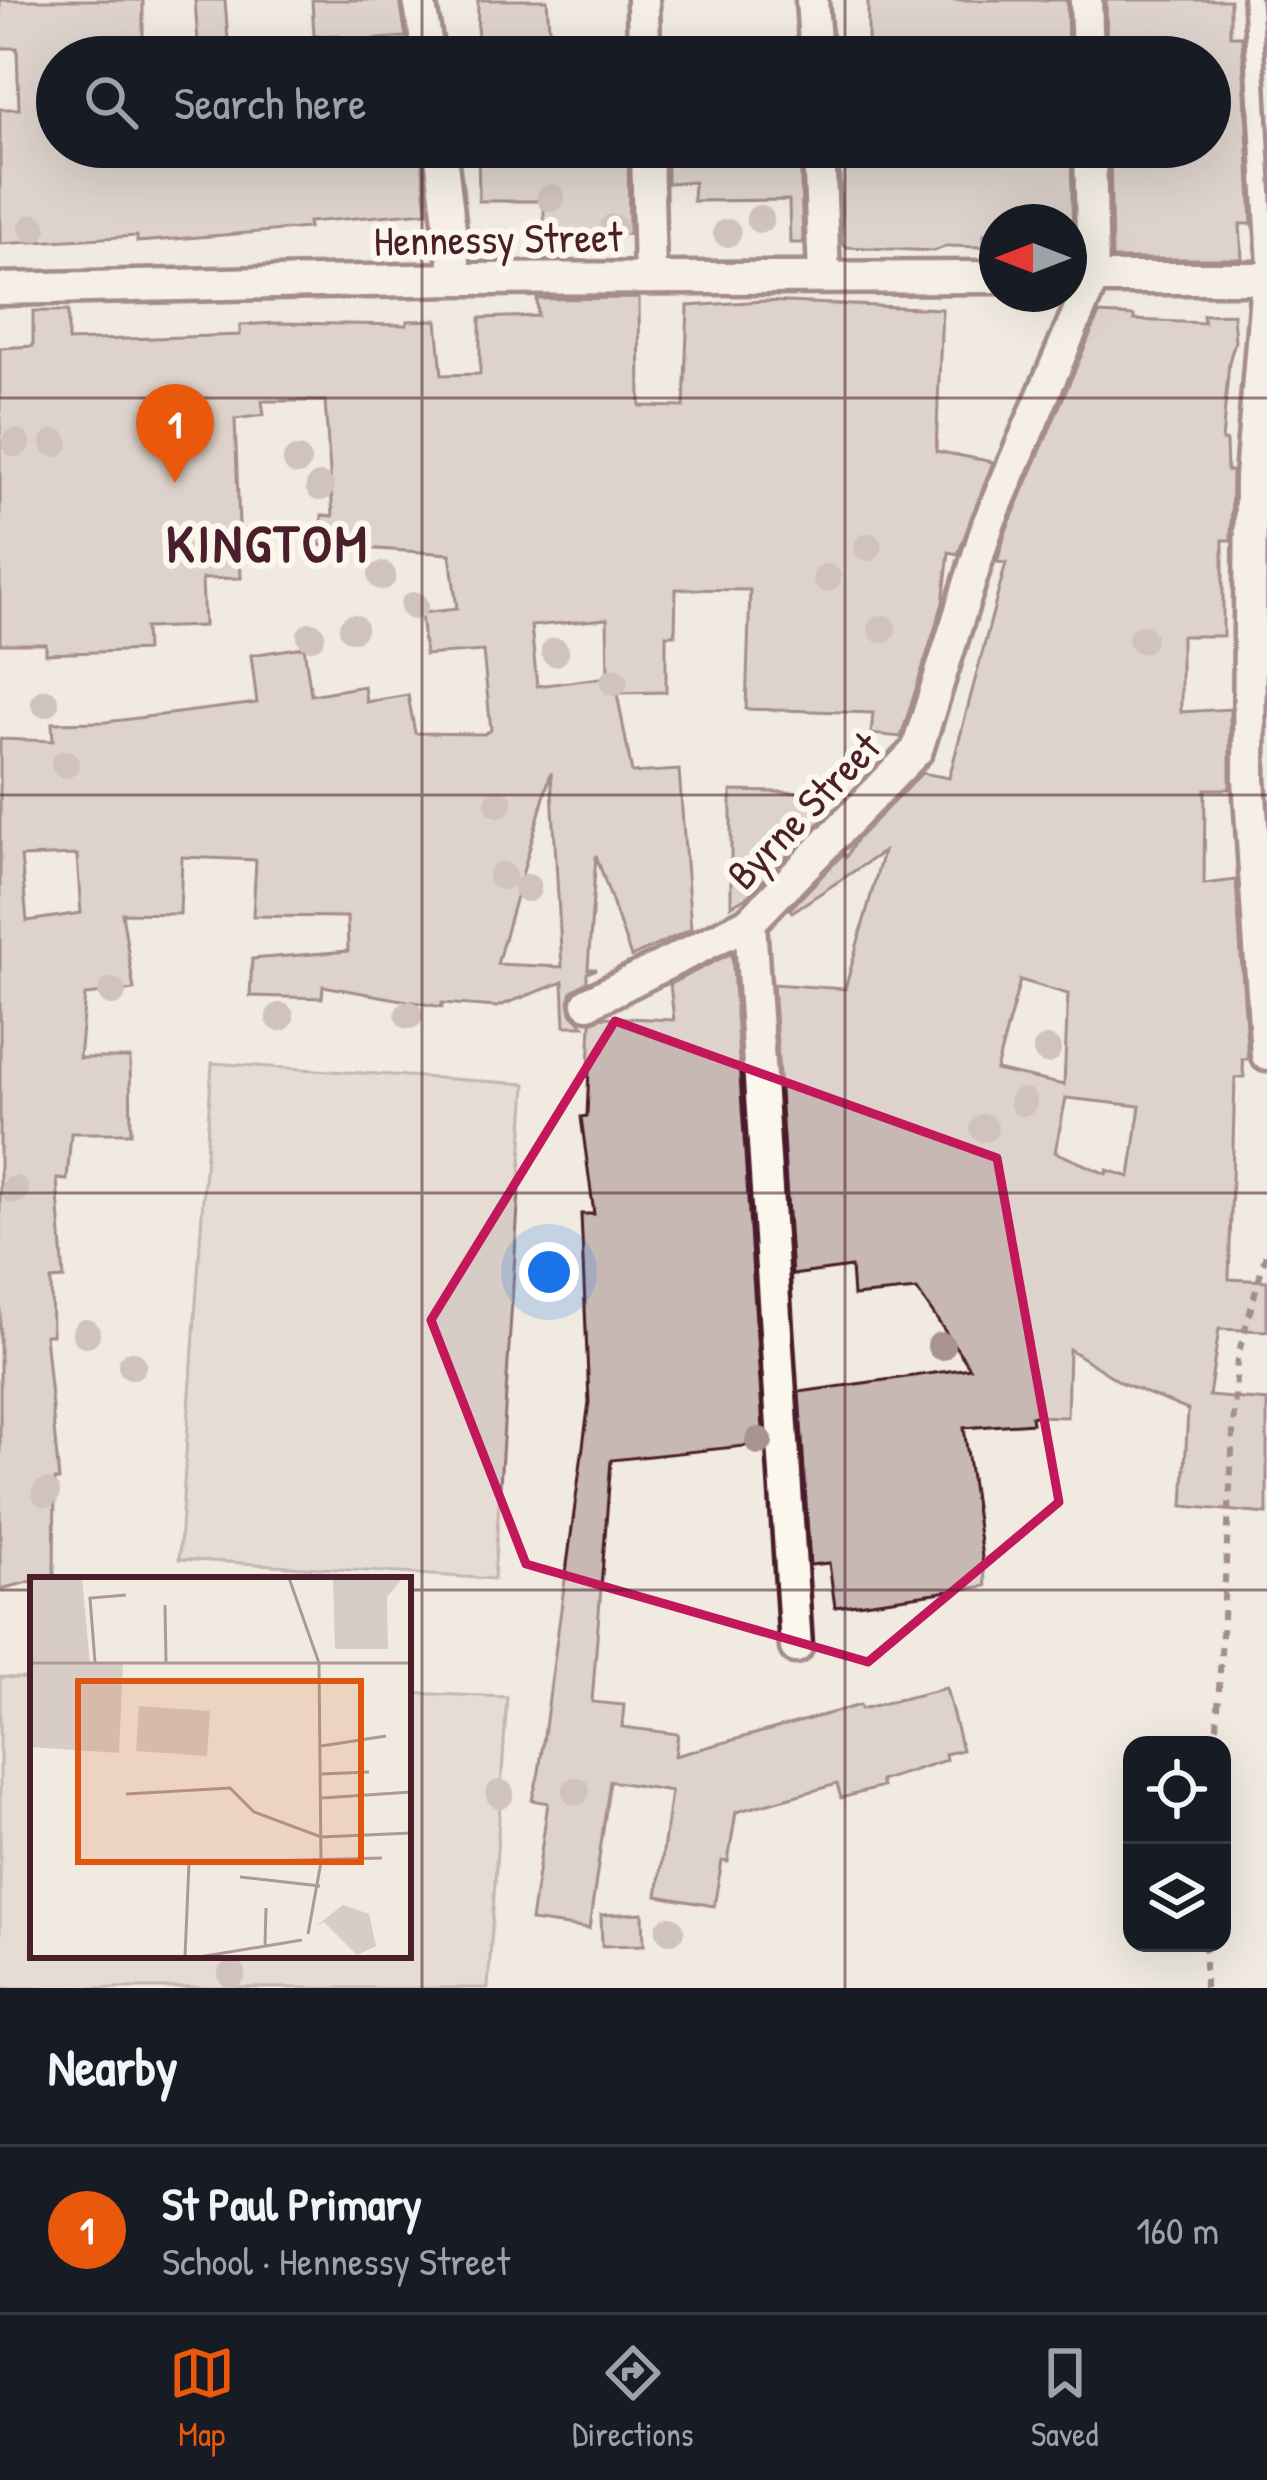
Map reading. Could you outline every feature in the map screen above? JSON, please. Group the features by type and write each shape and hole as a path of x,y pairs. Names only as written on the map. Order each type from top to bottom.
{"street":[{"path":"419,0 425,36"},
{"path":"643,0 644,36"},
{"path":"812,0 815,36"},
{"path":"1086,0 1087,36"},
{"path":"443,168 456,280"},
{"path":"647,168 650,278"},
{"path":"820,168 824,276"},
{"path":"1086,204 1089,168"},
{"path":"1087,278 1267,277 1251,477 1249,779 1267,1055"},
{"name":"Hennessy Street","path":"0,289 456,280 979,278"},
{"name":"Byrne Street","path":"796,1647 750,922 917,751 988,524 1068,312"},
{"path":"588,1003 750,922"}],"lane":[{"path":"1252,0 1267,277"}],"path":[{"path":"1216,1736 1237,1359 1267,1250"},
{"path":"1204,1988 1205,1952"}],"highlighted area":[{"path":"615,1021 997,1158 1059,1502 868,1662 526,1564 431,1320"}],"shaded area":[{"path":"212,1063 526,1084 494,1579 179,1559"},
{"path":"0,1677 30,1679 30,1958 411,1958 411,1693 507,1697 488,1988 0,1988"}],"building":[{"path":"0,0 143,0 143,36 36,36 36,168 423,168 427,212 308,222 309,228 137,242 137,236 0,244 0,109 19,109 17,48 0,48"},
{"path":"195,0 225,0 228,36 198,36"},
{"path":"312,0 400,0 406,36 314,36"},
{"path":"478,0 547,0 550,36 477,36"},
{"path":"868,0 1067,0 1068,36 868,36"},
{"path":"1106,0 1230,0 1230,36 1107,36"},
{"path":"1231,36 1242,36 1252,224 1240,224 1242,259 1112,259 1110,168 1231,168"},
{"path":"478,168 628,168 629,234 544,236 544,201 479,201"},
{"path":"667,168 801,168 803,243 790,243 789,200 693,201 694,182 667,183"},
{"path":"840,168 1071,168 1072,204 979,204 979,247 946,246 935,251 846,247 842,243"},
{"path":"639,298 640,406 684,407 688,306 764,301 942,309 936,451 993,462 958,554 949,552 943,603 901,737 871,734 873,713 746,709 750,590 676,589 675,635 666,635 666,692 617,693 632,773 679,770 691,929 631,957 596,855 588,969 597,969 587,973 587,982 572,991 569,1001 571,1013 584,1026 565,1026 563,982 497,1007 442,1003 442,1007 323,986 322,998 250,996 252,959 348,951 347,917 253,916 256,860 182,857 180,914 122,913 134,990 85,995 79,1058 130,1058 131,1133 71,1133 67,1180 57,1179 64,1279 51,1280 52,1335 45,1335 59,1480 55,1480 54,1576 30,1577 30,1582 0,1589 0,739 53,741 52,723 106,722 257,703 251,655 304,647 311,695 364,686 366,702 408,695 415,733 484,734 491,730 483,651 425,655 421,613 457,609 450,554 319,545 322,515 333,516 325,401 262,401 264,415 235,419 241,578 202,579 204,626 145,628 146,650 46,654 46,644 0,644 0,348 33,346 33,311 68,311 68,341 240,335 240,325 407,325 407,321 437,320 442,375 480,374 480,318 538,316 537,299","holes":["607,619 608,677 537,686 531,626","551,772 562,967 497,964","77,855 81,913 27,921 21,857"]},
{"path":"1099,314 1204,323 1203,315 1233,314 1235,341 1222,441 1226,441 1227,471 1232,471 1231,540 1223,540 1223,636 1181,636 1181,712 1230,709 1230,789 1205,789 1204,884 1236,880 1248,1059 1242,1059 1244,1077 1235,1078 1229,1279 1267,1281 1267,1331 1219,1329 1209,1396 1267,1401 1267,1514 1183,1506 1188,1410 1122,1383 1069,1349 1067,1417 1031,1416 1032,1423 964,1428 986,1586 835,1607 829,1563 810,1565 799,1392 970,1368 917,1290 853,1296 851,1267 792,1275 773,984 845,989 883,852 792,912 790,909 844,853 846,857 856,840 922,773 949,778 1006,563 997,562","holes":["1020,980 1068,994 1064,1085 996,1070","1066,1098 1140,1106 1130,1177 1107,1170 1106,1174 1055,1152"]},
{"path":"731,791 827,793 832,810 748,896 731,906"},
{"path":"732,953 764,1444 611,1460 592,1702 624,1705 622,1727 678,1734 675,1756 860,1705 861,1709 946,1688 962,1750 945,1754 946,1760 880,1781 882,1787 841,1798 837,1784 736,1812 728,1862 722,1861 714,1906 657,1896 671,1791 610,1781 589,1929 531,1921 548,1803 532,1800 589,1402 581,1214 594,1214 581,1117 587,1116 591,1022 603,1017 674,1020 670,984"},
{"path":"643,1913 644,1945 602,1946 601,1915"}],"place":[{"name":"St Paul Primary","path":"175,483"}],"district":[{"name":"KINGTOM","path":"268,542"}]}
